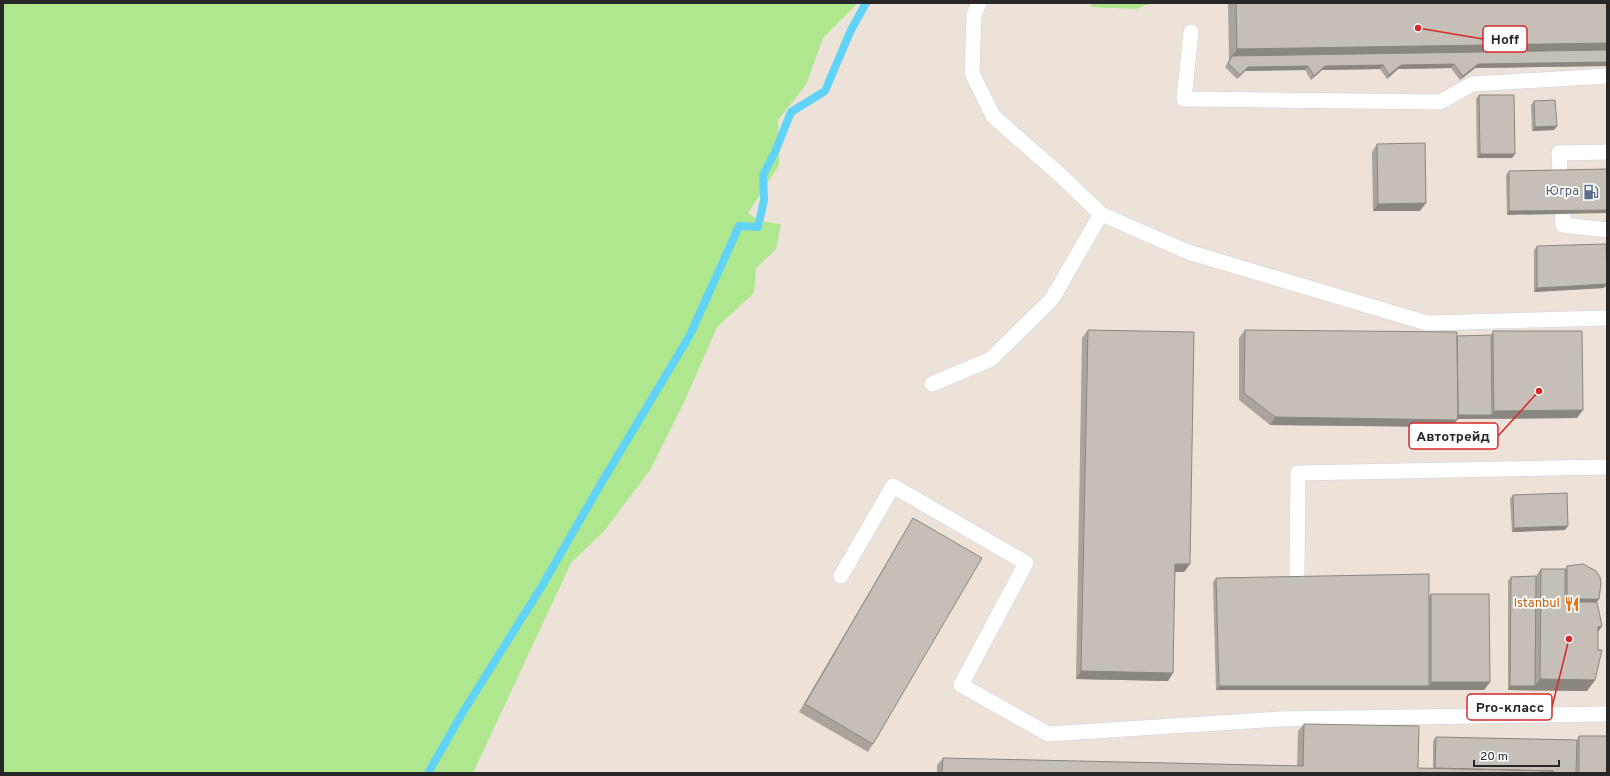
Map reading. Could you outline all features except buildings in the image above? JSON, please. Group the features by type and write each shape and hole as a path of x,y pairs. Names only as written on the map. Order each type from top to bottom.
{"lane":[{"path":"979,3 974,15 972,73 993,116 1059,174 1101,214 1188,252 1427,323 1607,318"},
{"path":"1191,32 1184,99 1440,102 1472,84 1607,76"},
{"path":"1607,152 1559,153 1563,225 1607,230"},
{"path":"932,384 991,359 1052,299 1101,214"},
{"path":"1297,572 1298,473 1607,467"},
{"path":"841,576 893,486 1026,563 961,686 1048,734 1280,719 1607,714"}],"green space":[{"path":"3,3 858,3 823,38 806,85 778,120 779,165 748,213 759,221 781,224 776,249 756,268 754,293 717,327 686,398 650,470 605,530 571,563 473,773 3,773"},
{"path":"1092,3 1151,3 1136,9 1090,7"}],"waterway":[{"path":"428,773 463,712 542,586 690,335 739,226 758,227 764,200 763,175 775,152 791,112 825,91 851,30 866,3"}],"place":[{"name":"Hoff","path":"1418,28"},
{"name":"Югра","path":"1591,192"},
{"name":"Автотрейд","path":"1539,391"},
{"name":"Istanbul","path":"1572,604"},
{"name":"Pro-класс","path":"1569,639"}]}
